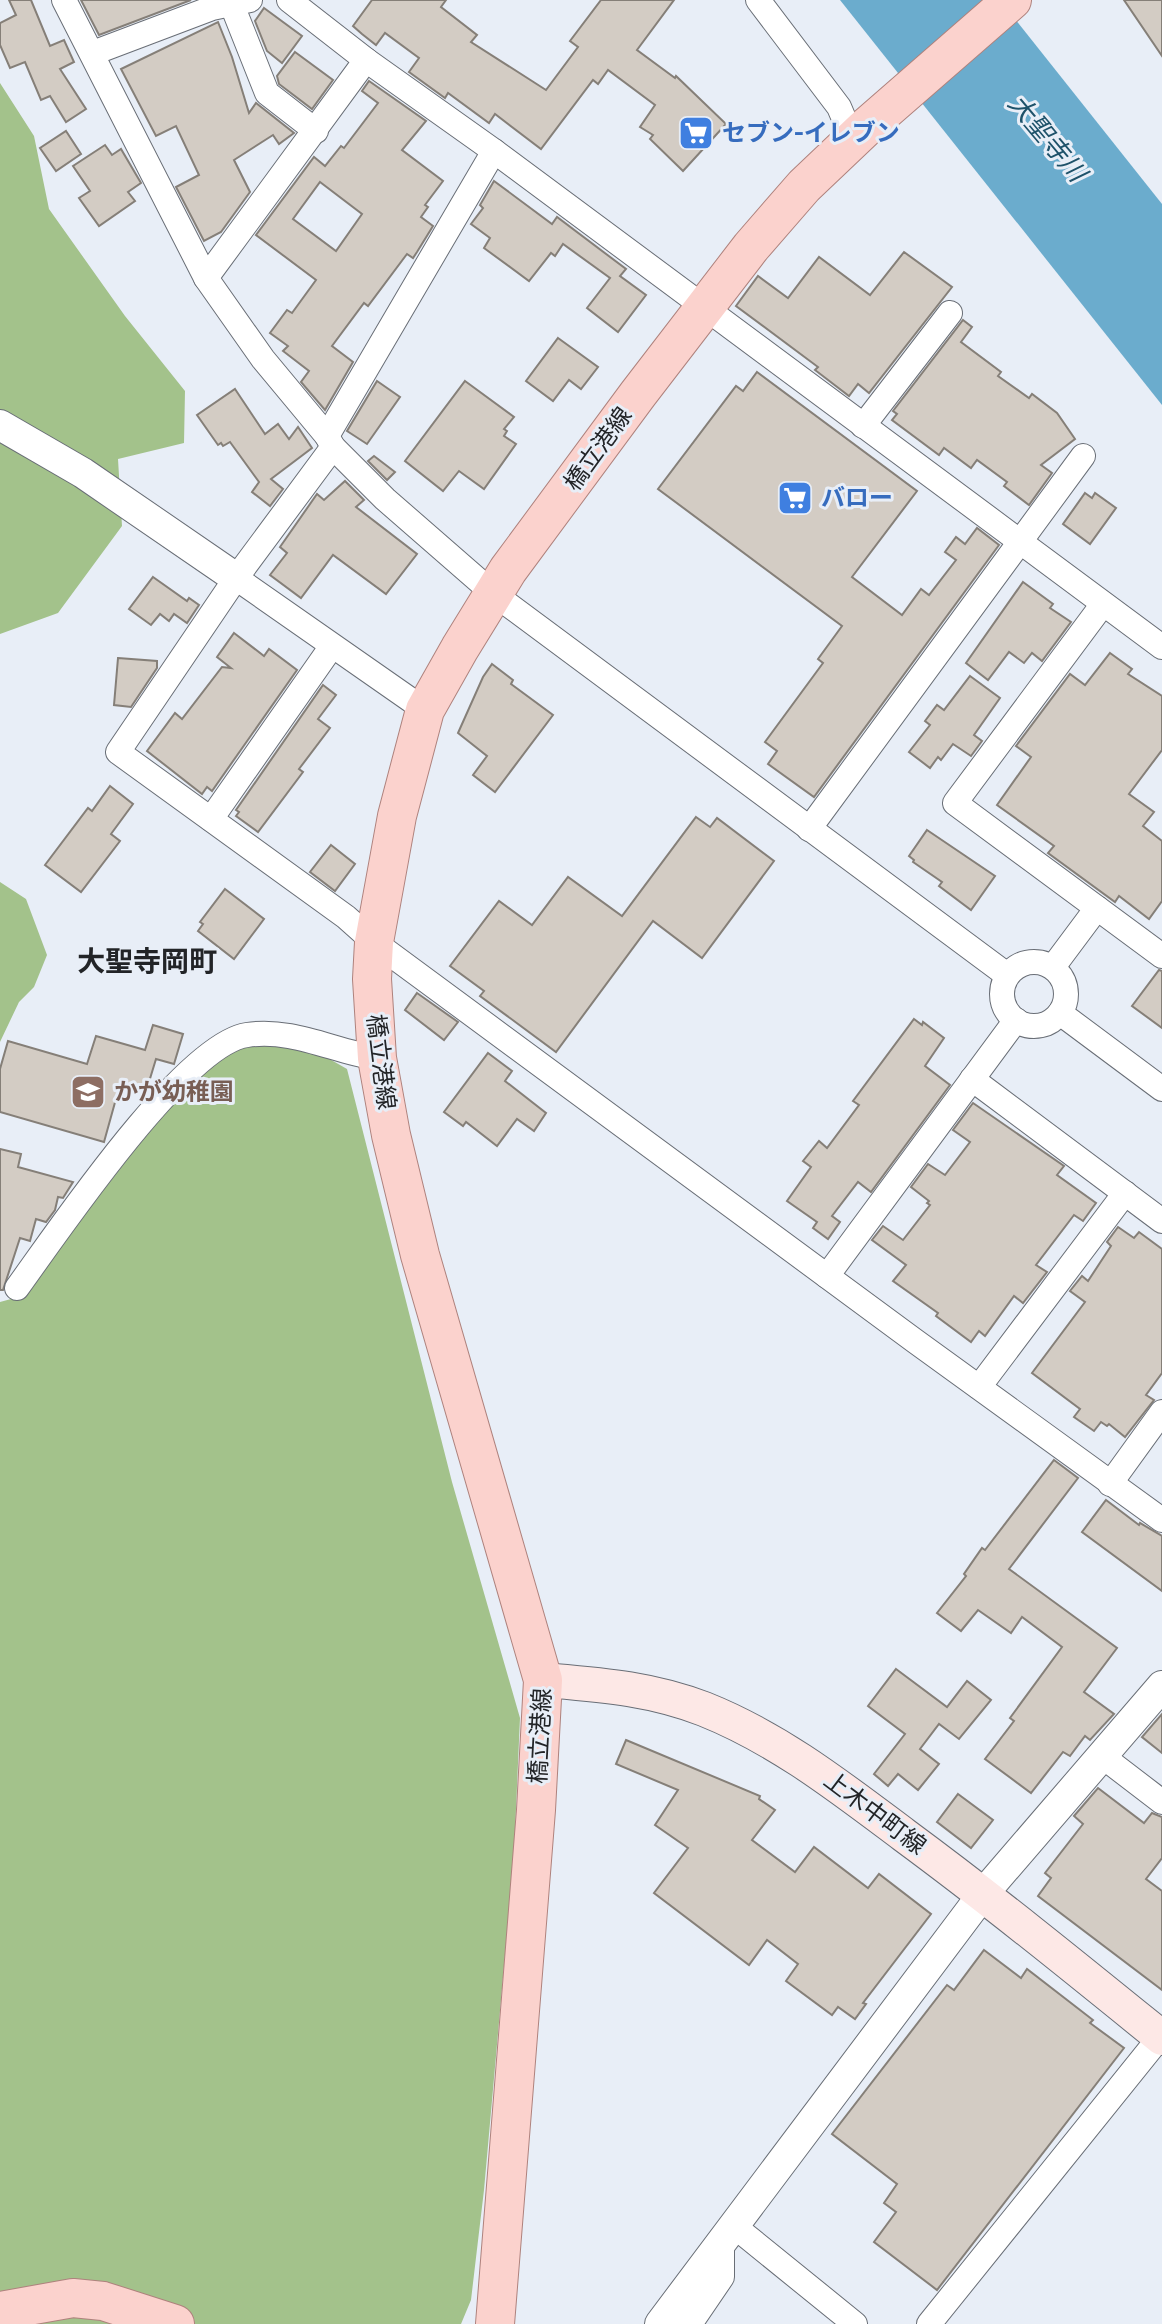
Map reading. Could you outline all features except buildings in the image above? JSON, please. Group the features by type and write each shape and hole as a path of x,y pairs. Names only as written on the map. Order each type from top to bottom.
{"main road":[{"name":"橋立港線","path":"495,2324 536,1810 543,1680 420,1255 391,1135 377,1058 372,979 374,942 397,816 425,710 508,570 703,308 775,218 858,134 1012,0"},
{"name":"上木中町線","path":"543,1680 626,1686 703,1709 791,1751 983,1894 1161,2038"},
{"path":"0,2311 73,2298 103,2301 175,2324"}],"street":[{"path":"64,0 206,278 263,359 330,442 385,499 494,594 1007,975"},
{"path":"289,0 1162,647"},
{"path":"758,0 858,134"},
{"path":"93,53 212,8 241,3 267,93 316,131"},
{"path":"206,278 366,60"},
{"path":"494,151 330,442 118,752 1162,1520"},
{"path":"863,426 950,313"},
{"path":"0,425 83,473 425,710"},
{"path":"809,829 1083,456"},
{"path":"1103,604 955,803 1162,956"},
{"path":"211,819 332,646"},
{"path":"1053,967 1097,908"},
{"path":"1034,962 1053,967 1065,984 1065,1004 1060,1013 1042,1025 1031,1026 1016,1020 1005,1007 1002,997 1007,975 1023,963 1034,962"},
{"path":"1060,1013 1162,1089"},
{"path":"827,1276 1016,1020"},
{"path":"17,1288 95,1182 177,1081 224,1044 244,1035 277,1033 345,1053 377,1058"},
{"path":"972,1079 1162,1221"},
{"path":"979,1387 1125,1193"},
{"path":"1110,1484 1162,1412"},
{"path":"660,2324 983,1894 1162,1686"},
{"path":"1102,1756 1162,1802"},
{"path":"929,2324 1161,2038"},
{"path":"690,2324 722,2277 728,2234"},
{"path":"728,2234 855,2324"}],"green space":[{"path":"0,83 34,136 49,209 125,316 185,391 184,443 118,459 122,526 58,613 0,634"},
{"path":"0,882 26,899 47,955 34,987 19,1002 0,1042"},
{"path":"254,1040 319,1053 347,1069 452,1482 520,1718 514,1854 471,2300 461,2324 0,2324 0,1302 22,1296 172,1101 204,1068"}],"water":[{"name":"大聖寺川","path":"840,0 1000,0 1162,204 1162,405"}],"place":[{"name":"セブン-イレブン","path":"696,133"},
{"name":"バロー","path":"795,498"},
{"name":"かが幼稚園","path":"88,1092"}],"district":[{"name":"大聖寺岡町","path":"147,961"}]}
